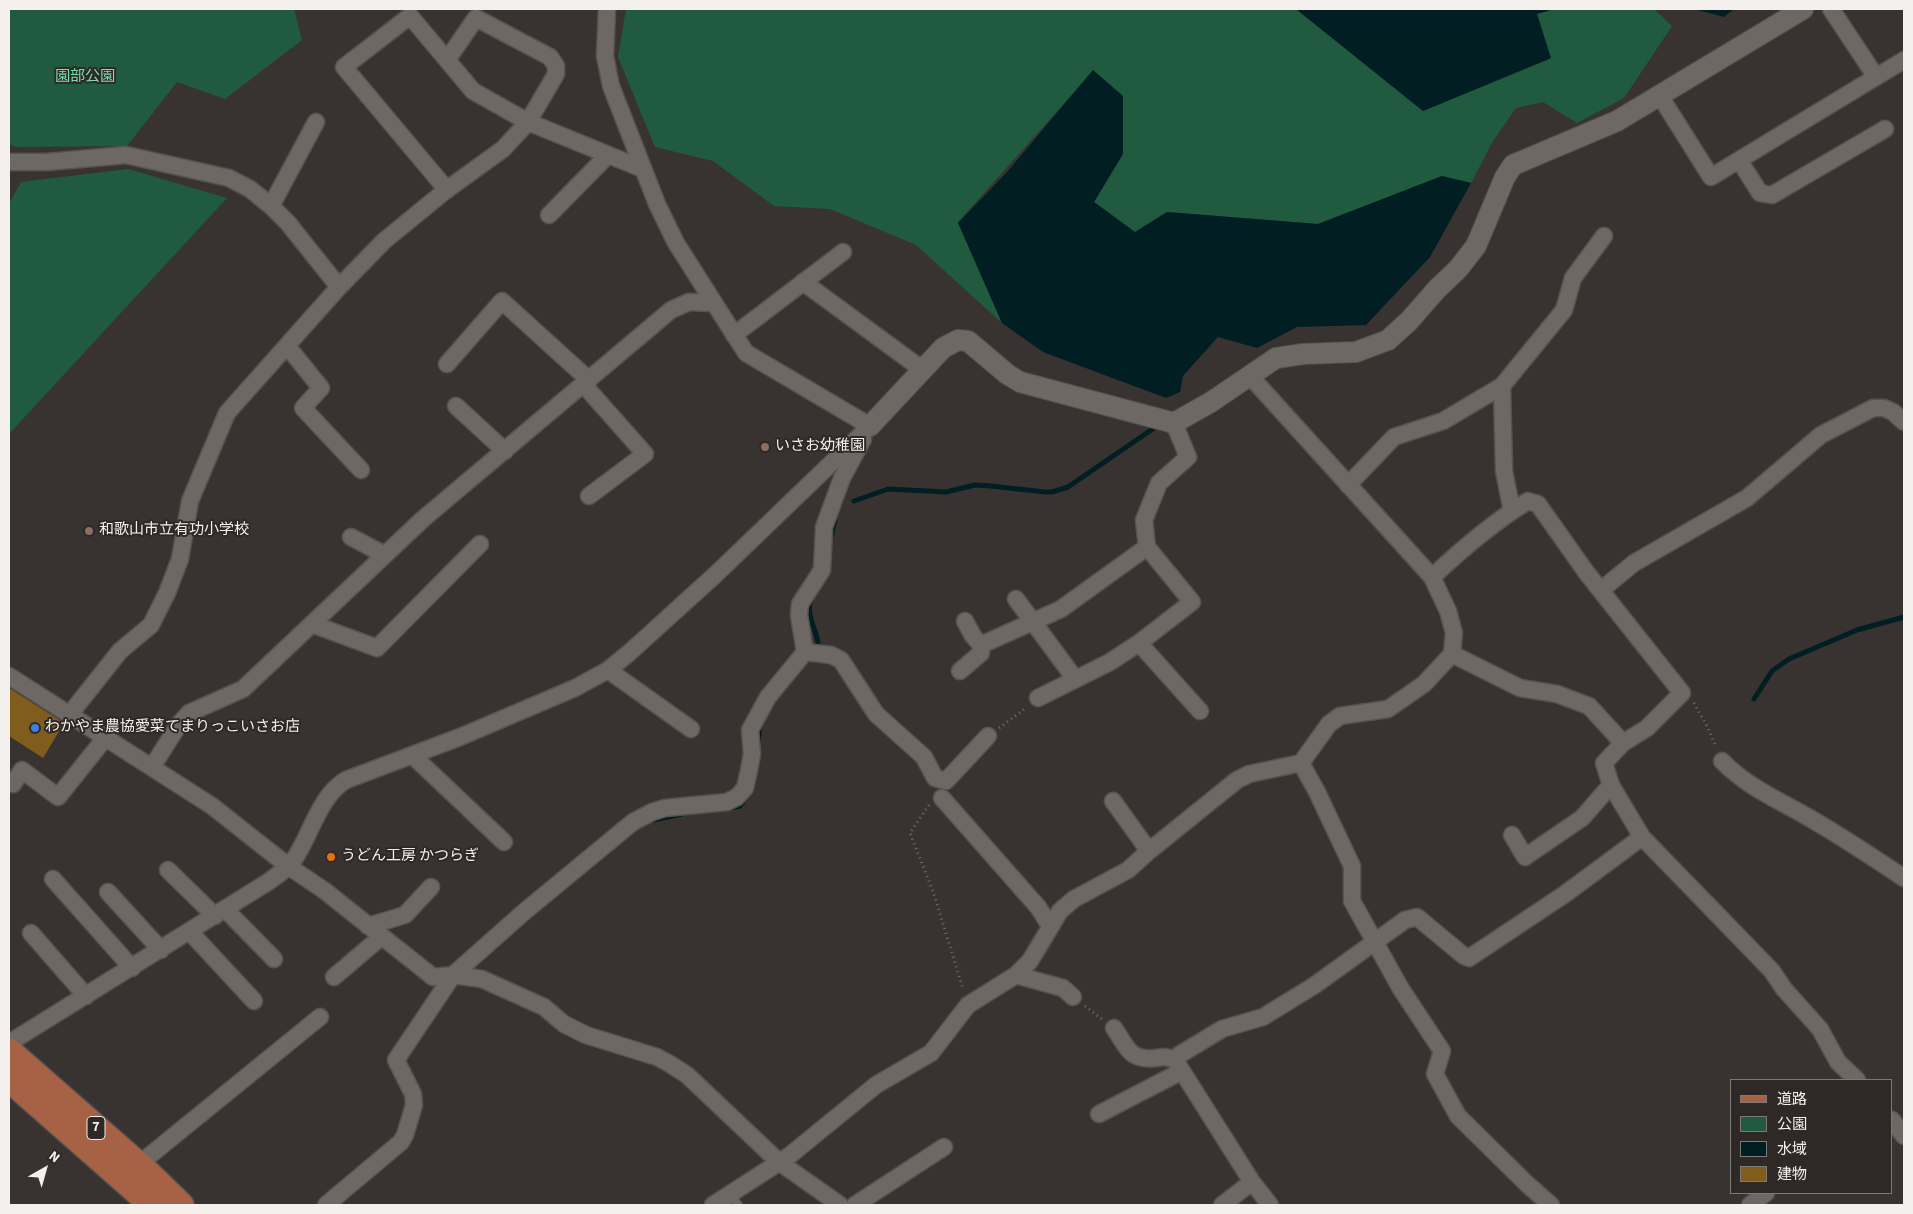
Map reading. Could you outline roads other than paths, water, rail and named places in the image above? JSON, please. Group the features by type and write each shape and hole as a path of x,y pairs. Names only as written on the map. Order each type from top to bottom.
{"main road":[{"name":"7","path":"9,1052 181,1205"},
{"name":"7","path":"9,1079 152,1205"}],"street":[{"path":"607,9 605,56 611,86 643,169 676,243 734,335 746,353 870,426"},
{"path":"9,1043 268,882 288,866 308,838 326,798 336,786 346,780 460,737 575,688 608,670 715,575 870,426 943,348 958,340 968,341 1007,374 1020,382 1174,423 1204,406 1276,358 1303,354 1356,352 1388,340 1409,322 1436,289 1458,269 1476,246 1505,177 1513,165 1617,121 1804,9"},
{"path":"1831,9 1876,77"},
{"path":"447,190 344,67 410,16 473,91 528,122 643,169"},
{"path":"70,714 120,651 151,625 167,593 180,559 190,501 227,413 339,287 384,241 447,190 503,149 528,122 556,74 556,66 550,56 476,18 446,60"},
{"path":"1660,96 1711,177 1904,60"},
{"path":"271,206 316,122"},
{"path":"1739,160 1760,194 1772,195 1885,129"},
{"path":"9,162 47,162 126,155 229,178 250,189 271,206 288,223 339,287"},
{"path":"549,215 608,156"},
{"path":"1348,485 1394,437 1443,421 1502,386 1564,310 1573,278 1604,236"},
{"path":"734,335 843,252"},
{"path":"803,282 923,370"},
{"path":"447,364 502,302 586,382 645,454 589,496"},
{"path":"152,768 180,723 190,713 243,689 423,519 671,310 689,302 714,303"},
{"path":"287,346 321,388 303,408 361,470"},
{"path":"713,1205 734,1199 876,1085 931,1053 968,1005 1016,975 1030,961 1060,911 1074,899 1128,870 1149,850 1237,780 1250,774 1301,763 1329,724 1340,716 1388,708 1424,684 1452,654 1454,633 1448,611 1432,577 1249,375"},
{"path":"1502,386 1504,472 1512,511"},
{"path":"456,406 505,451"},
{"path":"1600,590 1634,563 1747,498 1821,436 1873,408 1884,408 1893,412 1904,422"},
{"path":"1038,698 1110,662 1139,643 1192,602 1147,547 1144,520 1159,482 1188,456 1174,423"},
{"path":"326,1205 401,1142 406,1135 414,1100 413,1094 396,1060 453,975 524,912 633,822 652,812 665,808 727,802 737,797 745,788 752,754 750,730 768,697 804,652 798,615 800,604 822,570 824,527 842,478 870,426"},
{"path":"1432,577 1459,552 1512,511 1528,501 1538,504 1600,590 1682,693 1647,728 1624,743 1604,763 1610,785 1642,837 1772,971 1784,989 1820,1029 1838,1062 1856,1079"},
{"path":"351,536 385,555"},
{"path":"312,624 377,648 480,544"},
{"path":"981,645 1061,609 1147,547"},
{"path":"1016,599 1070,672"},
{"path":"960,672 981,653 981,645 973,636 966,621"},
{"path":"1139,643 1200,711"},
{"path":"804,652 831,655 841,660 876,714 924,757 935,778 946,781 988,736"},
{"path":"1452,654 1520,688 1557,694 1588,706 1624,743"},
{"path":"608,670 691,729"},
{"path":"9,676 212,806 288,866 325,891 433,978 453,975 482,979 544,1007 564,1024 586,1035 657,1057 670,1064 687,1076 778,1162 840,1205"},
{"path":"9,782 13,784 22,770 58,797 106,737"},
{"path":"412,755 504,842"},
{"path":"1722,761 1733,773 1752,787 1812,819 1904,878"},
{"path":"1301,763 1352,866 1352,900 1401,988 1442,1051 1435,1074 1458,1116 1551,1205"},
{"path":"1512,835 1526,857 1582,818 1610,785"},
{"path":"942,798 1038,907 1050,926"},
{"path":"1113,801 1149,850"},
{"path":"1179,1065 1179,1055 1222,1029 1263,1017 1315,985 1405,920 1417,917 1464,956 1469,958 1565,894 1642,837"},
{"path":"168,870 274,959"},
{"path":"53,878 132,968"},
{"path":"368,926 405,915 432,887"},
{"path":"108,892 161,950"},
{"path":"190,932 254,1001"},
{"path":"31,933 86,996"},
{"path":"334,977 381,937"},
{"path":"1016,975 1063,988 1073,996"},
{"path":"138,1165 320,1017"},
{"path":"1114,1028 1131,1053 1143,1059 1169,1057 1179,1065 1252,1182 1270,1205"},
{"path":"1099,1114 1179,1065"},
{"path":"1893,1121 1904,1136"},
{"path":"856,1205 944,1147"},
{"path":"1222,1205 1252,1182"},
{"path":"1750,1205 1765,1194"}],"water":[{"path":"1296,9 1554,9 1537,14 1551,58 1423,111"},
{"path":"1694,9 1734,9 1724,17"},
{"path":"1093,70 1123,96 1123,154 1094,202 1135,232 1167,212 1318,224 1442,176 1471,183 1430,257 1366,325 1297,327 1257,348 1218,337 1183,376 1180,392 1166,398 1043,352 1002,323 958,223 1007,172"}],"waterway":[{"path":"854,501 888,489 946,492 975,485 1052,492 1068,487 1154,428"},
{"path":"831,537 835,520"},
{"path":"812,598 809,609 818,643"},
{"path":"1754,699 1772,671 1789,659 1857,630 1904,617"},
{"path":"758,743 760,724"},
{"path":"730,808 740,806 745,799"},
{"path":"654,820 682,814"}],"place":[{"name":"いさお幼稚園","path":"765,447"},
{"name":"和歌山市立有功小学校","path":"89,531"},
{"name":"わかやま農協愛菜てまりっこいさお店","path":"35,728"},
{"name":"うどん工房 かつらぎ","path":"331,857"}],"park label":[{"name":"園部公園","path":"85,78"}]}
